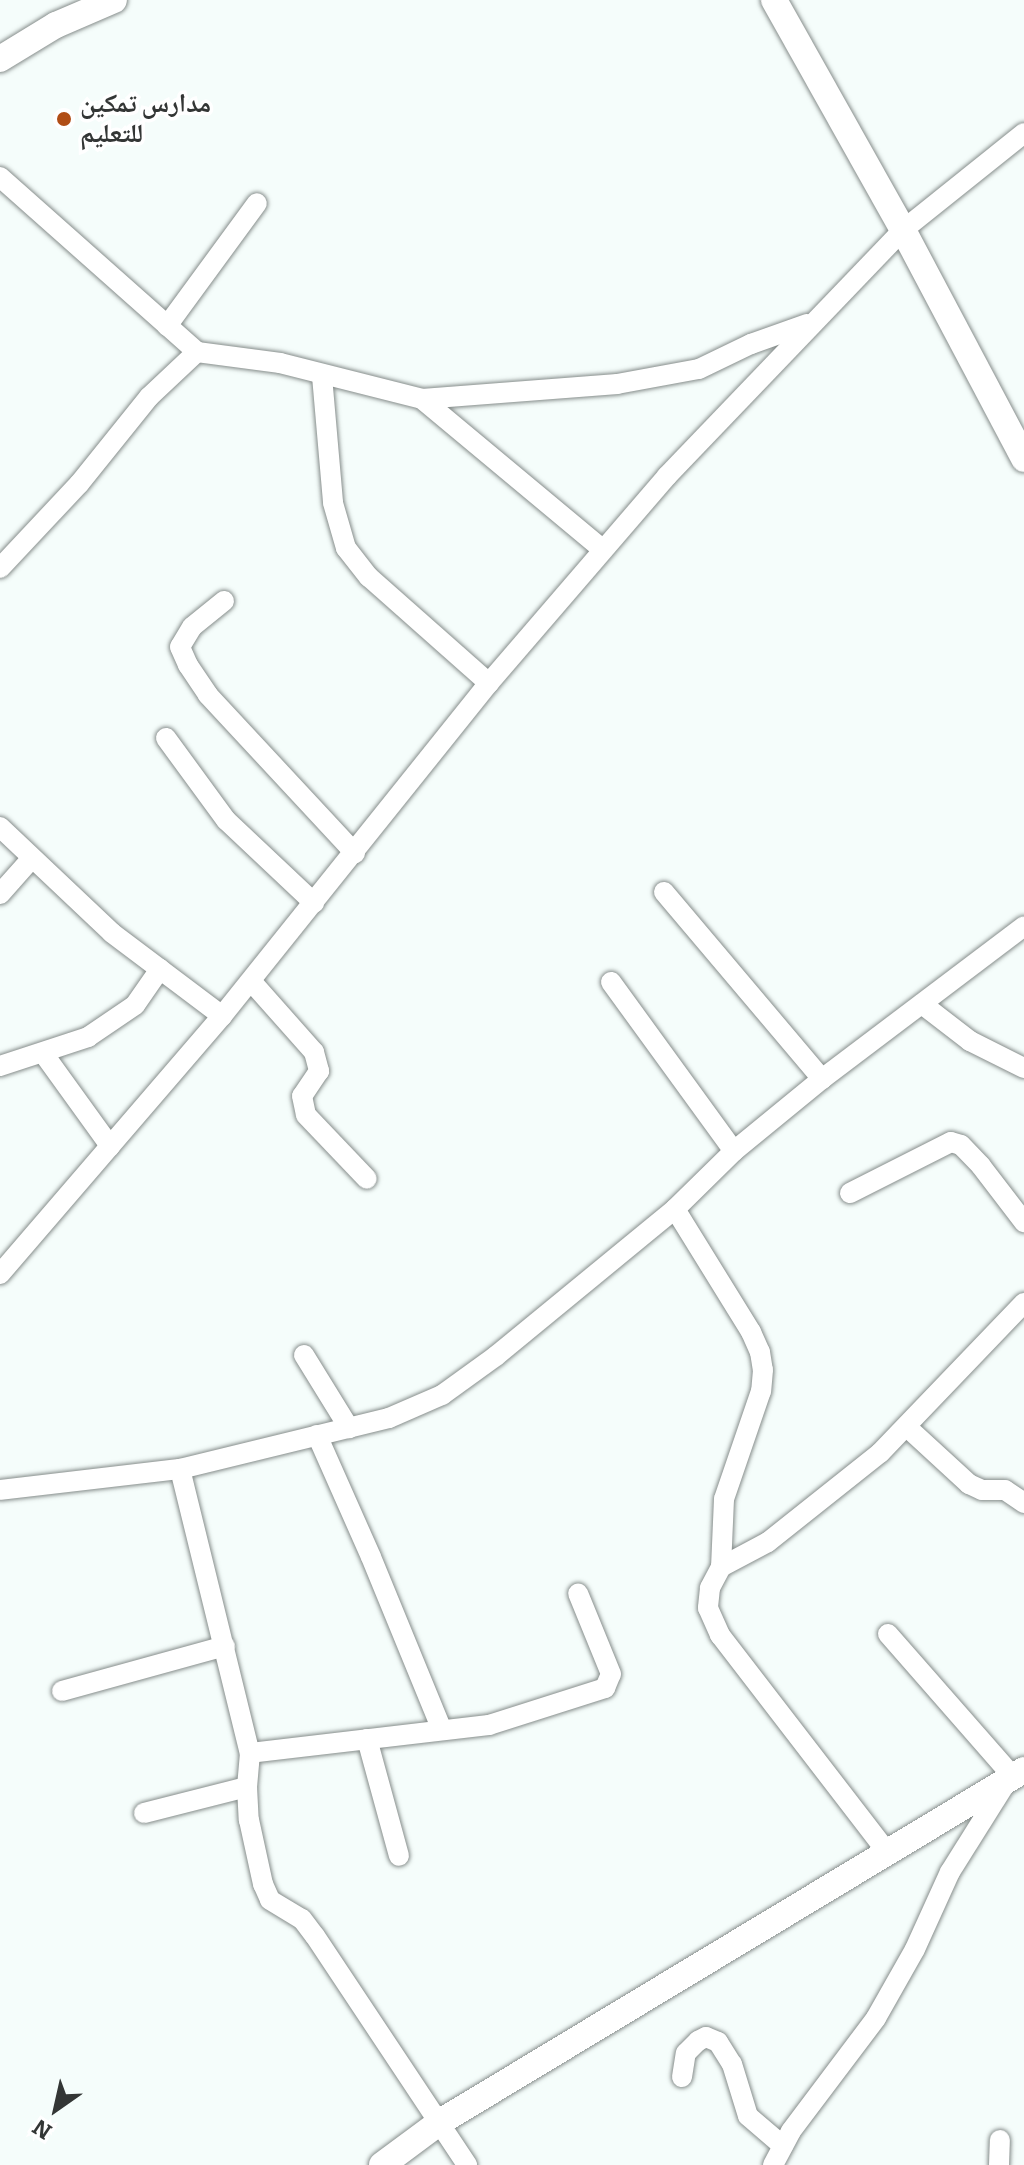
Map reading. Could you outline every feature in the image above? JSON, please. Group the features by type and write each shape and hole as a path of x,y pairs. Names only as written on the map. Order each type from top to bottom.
{"street":[{"path":"0,59 56,25 114,0"},
{"path":"774,0 903,230 1024,459"},
{"path":"0,1274 222,1016 489,683 602,549 903,230 1024,133"},
{"path":"0,177 197,352 280,363 422,399 617,384 699,369 751,344 814,322"},
{"path":"167,326 257,203"},
{"path":"0,568 79,484 149,397 197,352"},
{"path":"322,376 333,503 346,548 369,577 489,683"},
{"path":"422,399 602,549"},
{"path":"224,601 192,627 180,647 188,665 208,695 355,853"},
{"path":"166,738 226,820 314,903"},
{"path":"0,827 112,933 222,1016"},
{"path":"0,894 32,858"},
{"path":"664,892 822,1079"},
{"path":"0,1490 180,1469 389,1418 442,1395 496,1356 675,1209 734,1151 822,1079 1024,926"},
{"path":"0,1066 88,1037 135,1005 160,969"},
{"path":"251,981 314,1052 319,1071 302,1096 306,1115 367,1179"},
{"path":"611,982 734,1151"},
{"path":"922,1004 970,1041 1024,1068"},
{"path":"43,1053 110,1146"},
{"path":"850,1193 951,1142 961,1145 981,1166 1024,1222"},
{"path":"675,1209 751,1332 760,1352 763,1370 761,1391 724,1499 721,1567 710,1588 708,1608 720,1635 887,1852"},
{"path":"721,1567 768,1542 908,1428 1024,1303"},
{"path":"304,1355 349,1428"},
{"path":"908,1428 969,1484 982,1490 1005,1490 1024,1503"},
{"path":"317,1435 442,1730"},
{"path":"180,1469 250,1753 247,1787 249,1820 270,1900 302,1919 315,1936 467,2165"},
{"path":"250,1753 489,1725 605,1688 611,1674 578,1593"},
{"path":"888,1634 1015,1776"},
{"path":"62,1691 225,1646"},
{"path":"367,1739 399,1856"},
{"path":"382,2165 440,2122 1015,1776"},
{"path":"773,2165 783,2146 876,2018 915,1949 950,1872 1015,1776"},
{"path":"144,1813 247,1787"},
{"path":"682,2077 686,2053 706,2037 718,2042 732,2064 748,2116 783,2146"},
{"path":"999,2165 1000,2140"}],"place":[{"name":"مدارس تمكين للتعليم","path":"64,119"}]}
